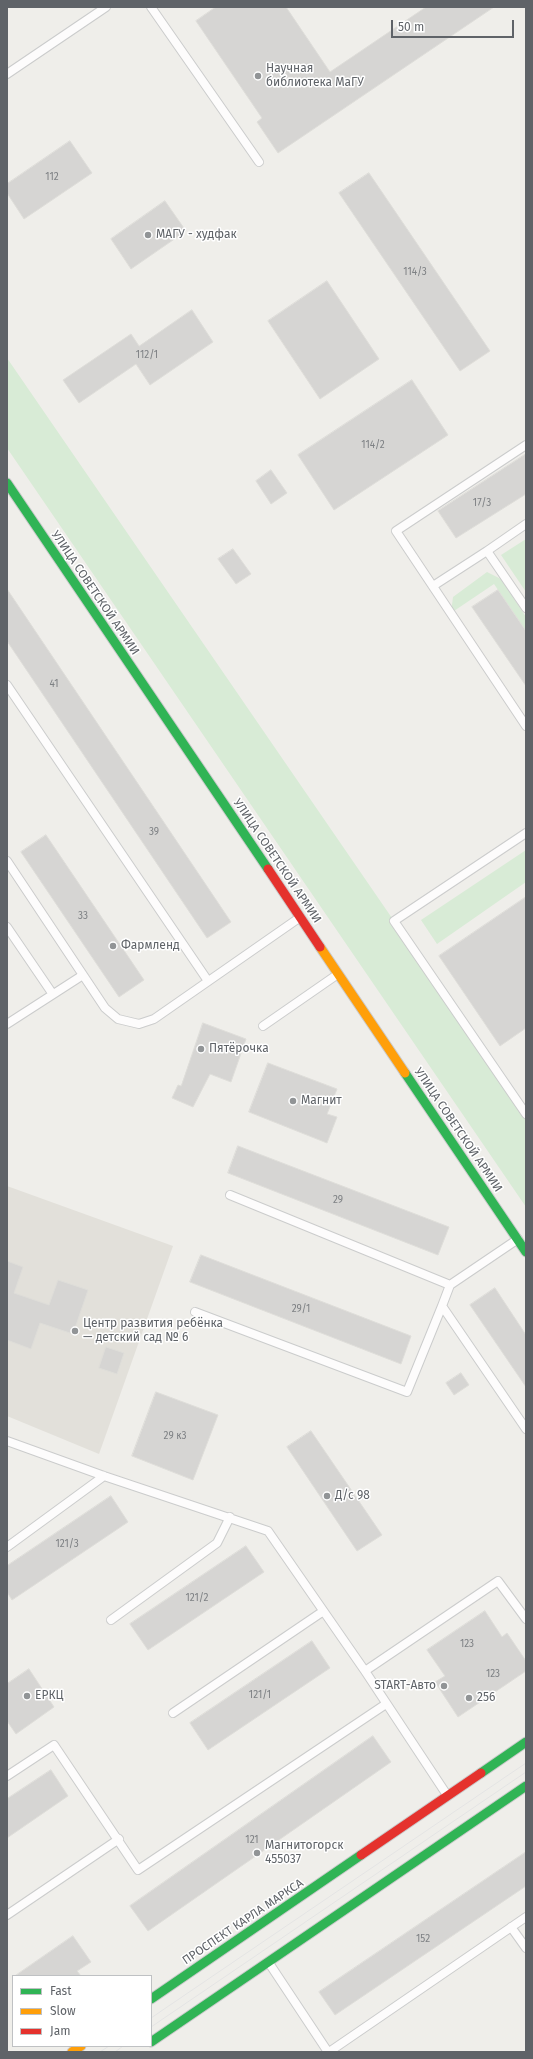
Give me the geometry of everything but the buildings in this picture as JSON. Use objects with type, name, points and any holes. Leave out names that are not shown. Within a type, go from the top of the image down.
[{"type":"main road","name":"УЛИЦА СОВЕТСКОЙ АРМИИ","points":[[7,484],[526,1252]]},
{"type":"main road","name":"ПРОСПЕКТ КАРЛА МАРКСА","points":[[152,1998],[448,1797],[526,1742]]},
{"type":"main road","points":[[152,2041],[269,1963],[526,1786]]},
{"type":"lane","points":[[7,74],[106,7]]},
{"type":"lane","points":[[151,7],[259,162]]},
{"type":"lane","points":[[526,445],[396,531],[526,726]]},
{"type":"lane","points":[[7,503],[16,497]]},
{"type":"lane","points":[[433,586],[487,552],[526,524]]},
{"type":"lane","points":[[487,552],[526,608]]},
{"type":"lane","points":[[7,685],[208,981]]},
{"type":"lane","points":[[526,834],[394,921],[526,1114]]},
{"type":"lane","points":[[7,861],[105,1008],[118,1019],[139,1024],[154,1019],[300,918]]},
{"type":"lane","points":[[7,927],[52,993]]},
{"type":"lane","points":[[263,1026],[338,974]]},
{"type":"lane","points":[[7,1024],[52,993],[83,975]]},
{"type":"lane","points":[[230,1195],[450,1285]]},
{"type":"lane","points":[[195,1312],[407,1392],[450,1285],[518,1239]]},
{"type":"lane","points":[[442,1306],[526,1429]]},
{"type":"lane","points":[[7,1441],[104,1476],[268,1531],[322,1612],[365,1671],[448,1797]]},
{"type":"lane","points":[[7,1547],[104,1476]]},
{"type":"lane","points":[[111,1620],[217,1543],[230,1517]]},
{"type":"lane","points":[[365,1671],[498,1581],[526,1619]]},
{"type":"lane","points":[[173,1713],[322,1612]]},
{"type":"lane","points":[[7,1776],[54,1745],[119,1839],[138,1870],[386,1704]]},
{"type":"lane","points":[[7,1915],[119,1839]]},
{"type":"lane","points":[[269,1963],[329,2052],[526,1917]]},
{"type":"lane","points":[[511,1927],[526,1948]]},
{"type":"shaded area","name":"Центр развития ребёнка — детский сад № 6","points":[[7,1186],[173,1246],[99,1454],[7,1416]]},
{"type":"green space","points":[[7,358],[526,1113],[526,1207],[7,448]]},
{"type":"green space","points":[[526,539],[526,592],[501,555]]},
{"type":"green space","points":[[487,572],[501,579],[526,617],[526,631],[494,584],[451,613],[453,597]]},
{"type":"green space","points":[[526,850],[526,882],[437,944],[421,920]]},
{"type":"tram line","points":[[152,2017],[526,1763]]},
{"type":"tram line","points":[[152,2026],[526,1772]]},
{"type":"tram line","points":[[100,2052],[108,2047]]},
{"type":"tram line","points":[[115,2052],[122,2047]]},
{"type":"traffic: fast","points":[[7,483],[268,869]]},
{"type":"traffic: fast","points":[[405,1073],[526,1252]]},
{"type":"traffic: fast","points":[[481,1773],[526,1742]]},
{"type":"traffic: fast","points":[[152,2041],[526,1786]]},
{"type":"traffic: fast","points":[[152,1998],[361,1855]]},
{"type":"traffic: slow","points":[[320,947],[405,1073]]},
{"type":"traffic: slow","points":[[72,2052],[80,2047]]},
{"type":"traffic: jam","points":[[268,869],[320,947]]},
{"type":"traffic: jam","points":[[361,1855],[481,1773]]},
{"type":"place","name":"Научная библиотека МаГУ","points":[[258,76]]},
{"type":"place","name":"МАГУ - худфак","points":[[148,235]]},
{"type":"place","name":"Фармленд","points":[[113,946]]},
{"type":"place","name":"Пятёрочка","points":[[201,1049]]},
{"type":"place","name":"Магнит","points":[[293,1101]]},
{"type":"place","name":"Центр развития ребёнка — детский сад № 6","points":[[75,1331]]},
{"type":"place","name":"Д/с 98","points":[[327,1496]]},
{"type":"place","name":"START-Авто","points":[[444,1686]]},
{"type":"place","name":"ЕРКЦ","points":[[27,1696]]},
{"type":"place","name":"256","points":[[469,1698]]},
{"type":"place","name":"Магнитогорск 455037","points":[[257,1853]]}]
